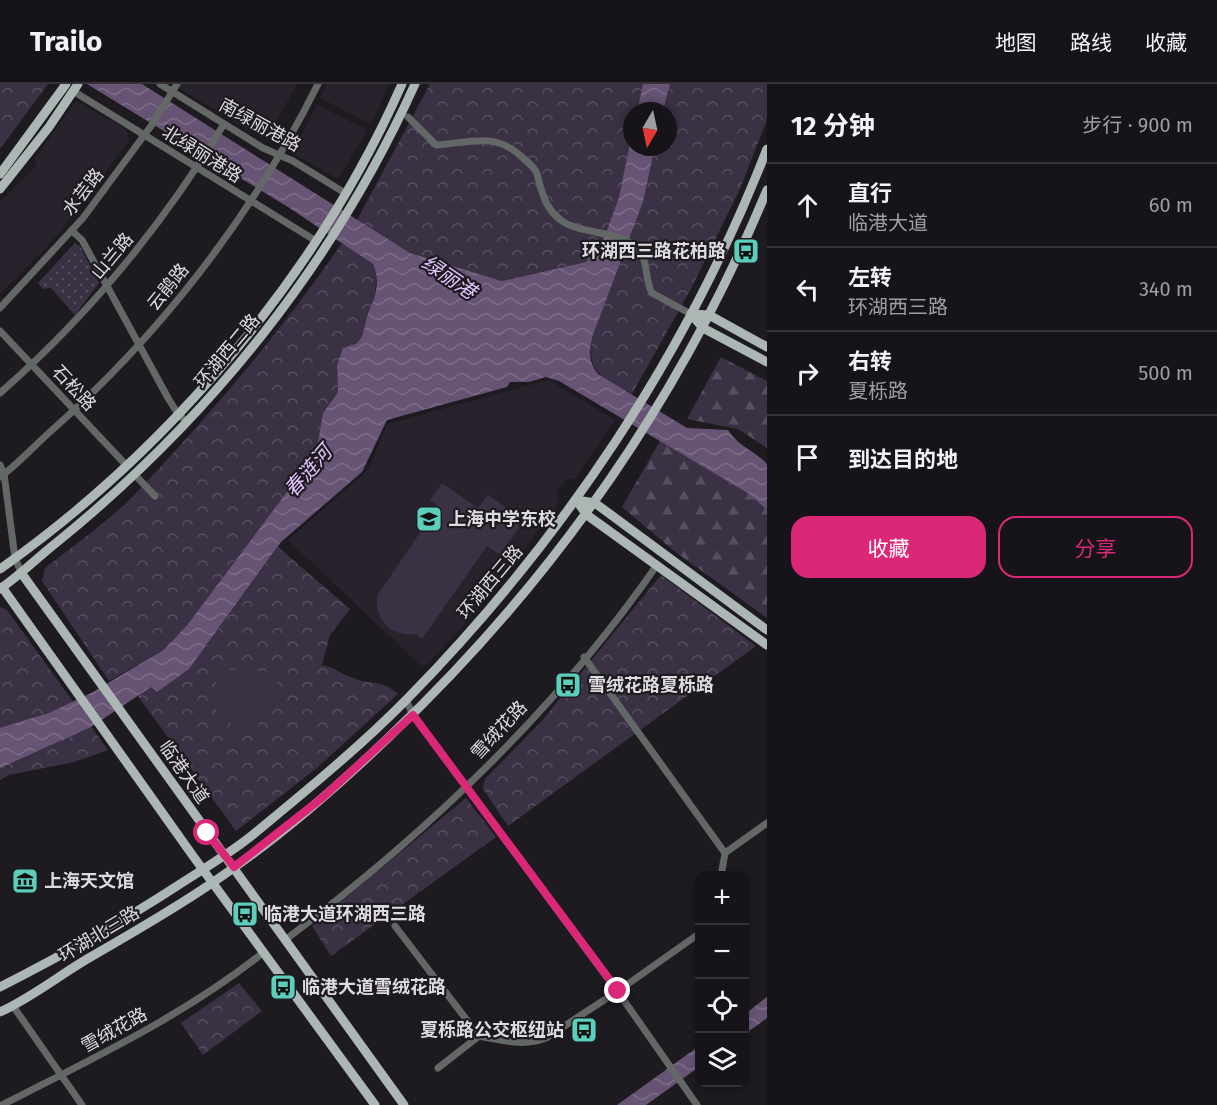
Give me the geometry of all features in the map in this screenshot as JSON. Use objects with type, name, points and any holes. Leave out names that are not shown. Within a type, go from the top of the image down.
[{"type":"main road","name":"环湖西二路","points":[[0,569],[126,465],[178,414],[263,315],[316,241],[345,193],[402,84]]},
{"type":"main road","name":"环湖西二路","points":[[1,587],[22,574],[135,475],[187,422],[273,322],[349,211],[415,84]]},
{"type":"main road","points":[[0,174],[73,86]]},
{"type":"main road","points":[[0,189],[73,86]]},
{"type":"main road","name":"环湖西三路","points":[[202,870],[308,790],[406,700],[498,600],[576,500],[628,424],[691,314],[747,199],[767,149]]},
{"type":"main road","name":"环湖西三路","points":[[213,883],[322,798],[413,715],[517,604],[587,515],[659,406],[703,328],[742,249],[767,190]]},
{"type":"main road","points":[[691,314],[709,315],[767,347]]},
{"type":"main road","points":[[691,314],[703,328],[767,362]]},
{"type":"main road","points":[[576,500],[595,503],[767,630]]},
{"type":"main road","points":[[576,500],[587,515],[767,645]]},
{"type":"main road","name":"临港大道","points":[[22,574],[404,1105]]},
{"type":"main road","points":[[1,587],[202,870],[375,1105]]},
{"type":"main road","name":"环湖北三路","points":[[0,987],[70,952],[202,870]]},
{"type":"main road","name":"环湖北三路","points":[[0,1012],[213,883]]},
{"type":"street","name":"南绿丽港路","points":[[160,84],[171,95],[345,193]]},
{"type":"street","name":"水芸路","points":[[0,309],[72,231],[151,126],[177,84]]},
{"type":"street","name":"云鹃路","points":[[2,475],[75,410],[138,345],[201,271],[275,163],[318,84]]},
{"type":"street","name":"北绿丽港路","points":[[73,86],[197,169],[316,241]]},
{"type":"street","points":[[408,117],[425,138],[436,145],[495,141],[512,148],[536,171],[540,192],[549,211],[564,223],[632,244],[643,255],[646,277],[652,293],[691,314]]},
{"type":"street","name":"山兰路","points":[[0,393],[32,364],[108,284],[153,231],[197,169],[224,123]]},
{"type":"street","points":[[72,231],[82,240],[108,284],[138,345],[178,414],[187,422]]},
{"type":"street","name":"石松路","points":[[0,331],[126,465]]},
{"type":"street","points":[[0,465],[15,558],[22,574]]},
{"type":"street","points":[[135,475],[155,496]]},
{"type":"street","name":"雪绒花路","points":[[285,940],[369,873],[467,786],[534,716],[657,565]]},
{"type":"street","points":[[584,657],[725,853]]},
{"type":"street","points":[[406,700],[413,715],[618,991],[697,1105]]},
{"type":"street","points":[[722,871],[725,853],[767,823]]},
{"type":"street","points":[[395,926],[478,1036],[518,1043],[534,1043],[546,1038],[618,991],[695,936]]},
{"type":"street","name":"雪绒花路","points":[[2,1105],[117,1046],[230,980],[264,952]]},
{"type":"street","points":[[13,1006],[82,1105]]},
{"type":"street","points":[[438,1068],[478,1036]]},
{"type":"shaded area","points":[[172,84],[297,84],[270,133],[262,138]]},
{"type":"shaded area","points":[[327,84],[389,84],[371,124],[320,98]]},
{"type":"shaded area","points":[[76,101],[124,128],[129,140],[49,245],[0,294],[0,202],[36,166],[35,158]]},
{"type":"shaded area","points":[[317,105],[368,130],[338,179],[294,154],[295,147]]},
{"type":"shaded area","name":"上海中学东校","points":[[548,380],[615,420],[575,479],[567,479],[557,490],[559,502],[494,591],[429,663],[421,666],[288,540],[364,474],[372,462],[387,424]]},
{"type":"green space","points":[[0,84],[48,84],[0,149]]},
{"type":"green space","points":[[430,84],[643,84],[639,102],[623,102],[623,156],[628,156],[621,190],[603,239],[586,262],[502,281],[410,253],[357,220]]},
{"type":"green space","points":[[670,84],[767,84],[767,120],[740,189],[692,287],[632,394],[599,373],[594,366],[591,348],[593,335],[643,202],[653,156],[677,156],[677,102],[665,102]]},
{"type":"green space","points":[[75,243],[80,246],[99,283],[75,315],[51,288],[43,289],[38,283]]},
{"type":"green space","points":[[342,243],[373,264],[376,271],[375,292],[365,329],[356,344],[343,349],[337,365],[338,392],[323,413],[316,453],[188,624],[165,649],[109,681],[42,581],[45,568],[118,510],[167,460],[271,339]]},
{"type":"green space","points":[[721,357],[767,381],[767,448],[738,429],[687,419]]},
{"type":"green space","points":[[660,441],[749,494],[767,510],[767,618],[674,551],[622,507]]},
{"type":"green space","points":[[442,483],[478,508],[488,495],[524,520],[500,555],[487,546],[422,639],[416,634],[400,633],[387,626],[379,613],[377,596],[438,506],[430,500]]},
{"type":"green space","points":[[278,547],[350,609],[330,635],[322,665],[359,680],[381,684],[398,694],[318,767],[236,831],[137,695],[206,646]]},
{"type":"green space","points":[[661,575],[756,646],[508,826],[483,789],[485,779],[540,723]]},
{"type":"green space","points":[[0,607],[7,610],[108,750],[74,762],[9,775],[0,780]]},
{"type":"green space","points":[[216,669],[270,672],[278,681],[256,731],[234,727],[216,709]]},
{"type":"green space","points":[[466,798],[496,837],[331,956],[312,926]]},
{"type":"green space","points":[[239,983],[262,1011],[203,1055],[181,1023]]},
{"type":"water","points":[[87,84],[142,84],[410,253],[502,281],[586,262],[605,236],[619,197],[627,156],[653,156],[643,202],[593,335],[591,360],[598,374],[687,428],[728,430],[767,464],[767,510],[749,494],[559,381],[546,377],[529,382],[510,382],[507,387],[387,420],[362,472],[281,542],[189,669],[157,692],[151,687],[91,727],[0,768],[0,728],[49,713],[93,692],[165,649],[188,624],[316,453],[323,413],[338,392],[337,365],[343,348],[356,344],[361,337],[375,295],[377,277],[373,264],[288,207]]},
{"type":"water","points":[[643,84],[670,84],[665,102],[639,102]]},
{"type":"water","points":[[767,997],[767,1018],[749,1031],[749,1011]]},
{"type":"water","points":[[695,1049],[695,1070],[646,1105],[617,1105]]},
{"type":"place","name":"环湖西三路花柏路","points":[[746,251]]},
{"type":"place","name":"上海中学东校","points":[[429,519]]},
{"type":"place","name":"雪绒花路夏栎路","points":[[568,685]]},
{"type":"place","name":"上海天文馆","points":[[25,881]]},
{"type":"place","name":"临港大道环湖西三路","points":[[245,914]]},
{"type":"place","name":"临港大道雪绒花路","points":[[283,987]]},
{"type":"place","name":"夏栎路公交枢纽站","points":[[584,1030]]},
{"type":"route","points":[[207,833],[234,867],[322,798],[413,715],[424,726],[618,991]]},
{"type":"water label","name":"绿丽港","points":[[449,277]]},
{"type":"water label","name":"春涟河","points":[[308,471]]}]
